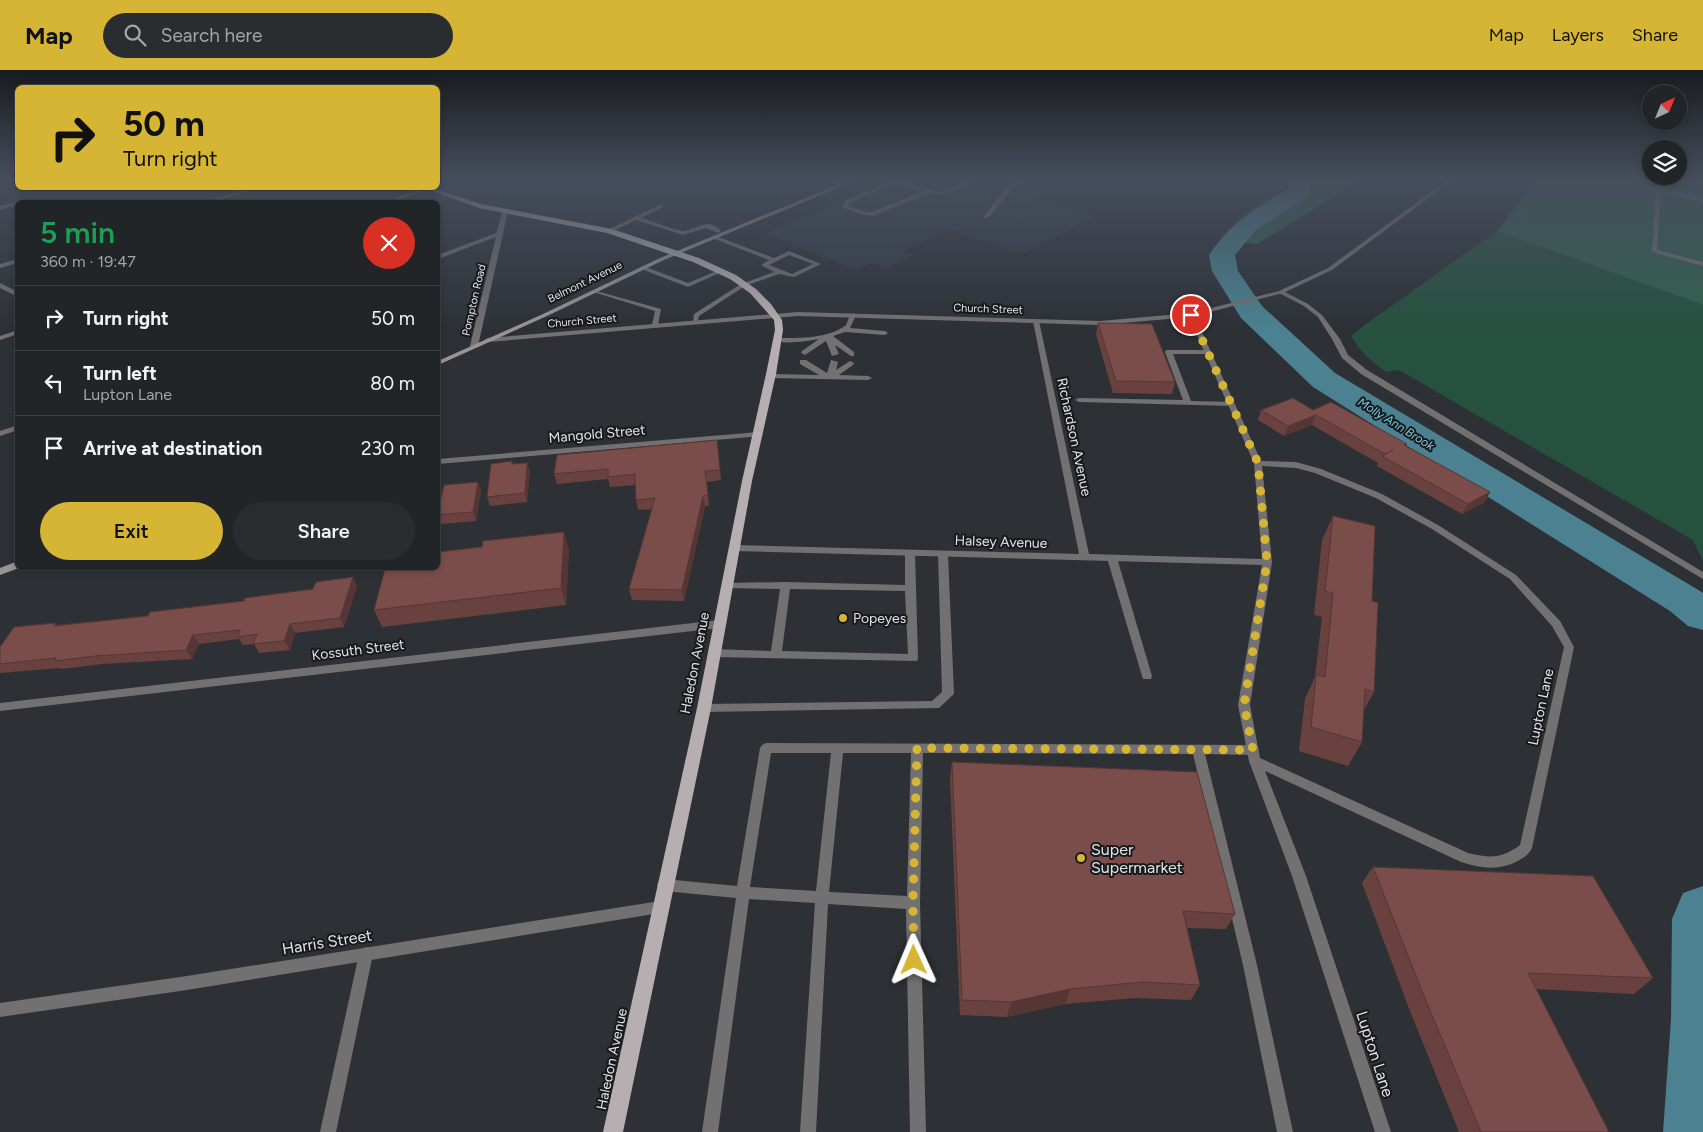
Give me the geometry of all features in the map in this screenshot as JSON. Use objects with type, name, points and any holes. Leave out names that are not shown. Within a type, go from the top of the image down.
[{"type":"main road","points":[[609,230],[677,252],[721,271],[763,301],[775,316]]},
{"type":"main road","name":"Belmont Avenue","points":[[440,360],[488,340],[727,230]]},
{"type":"main road","name":"Haledon Avenue","points":[[613,1132],[664,885],[704,708],[726,584],[771,376],[779,330],[775,316]]},
{"type":"main road","points":[[0,572],[15,565]]},
{"type":"street","points":[[672,230],[683,233],[691,230]]},
{"type":"street","points":[[711,230],[721,232]]},
{"type":"street","name":"Church Street","points":[[488,340],[775,316],[853,315],[1100,323],[1191,315],[1281,292],[1330,269],[1385,230]]},
{"type":"street","points":[[1656,230],[1654,251],[1703,264]]},
{"type":"street","points":[[440,256],[500,232]]},
{"type":"street","name":"Pompton Road","points":[[474,346],[500,232]]},
{"type":"street","points":[[714,237],[775,260]]},
{"type":"street","points":[[789,253],[818,264],[792,276],[779,272],[764,265],[789,253]]},
{"type":"street","points":[[0,266],[15,262]]},
{"type":"street","points":[[643,268],[688,285],[721,271]]},
{"type":"street","points":[[695,322],[696,315],[743,285],[779,272]]},
{"type":"street","points":[[0,285],[15,293]]},
{"type":"street","points":[[595,291],[659,310],[655,325]]},
{"type":"street","points":[[1281,292],[1306,305],[1320,316],[1345,356],[1364,372],[1703,576]]},
{"type":"street","points":[[777,340],[828,336],[849,326],[853,315]]},
{"type":"street","name":"Lupton Lane","points":[[1191,315],[1258,463],[1267,562],[1244,705],[1254,756],[1300,876],[1383,1132]]},
{"type":"street","name":"Richardson Avenue","points":[[1036,321],[1085,558]]},
{"type":"street","points":[[844,330],[885,333]]},
{"type":"street","points":[[0,338],[15,333]]},
{"type":"street","points":[[805,353],[828,336]]},
{"type":"street","points":[[818,353],[828,336]]},
{"type":"street","points":[[828,336],[835,358],[830,378]]},
{"type":"street","points":[[828,336],[851,359],[830,378]]},
{"type":"street","points":[[1188,403],[1169,352],[1207,352]]},
{"type":"street","points":[[803,362],[830,378]]},
{"type":"street","points":[[816,363],[830,378]]},
{"type":"street","points":[[771,376],[868,378]]},
{"type":"street","points":[[1079,400],[1231,404]]},
{"type":"street","points":[[0,434],[15,428]]},
{"type":"street","name":"Mangold Street","points":[[440,462],[759,434]]},
{"type":"street","name":"Lupton Lane","points":[[1254,756],[1466,858],[1493,864],[1513,859],[1526,848],[1569,647],[1556,624],[1513,577],[1435,526],[1379,496],[1318,472],[1296,465],[1258,463]]},
{"type":"street","name":"Halsey Avenue","points":[[734,548],[1267,562]]},
{"type":"street","points":[[713,653],[913,658],[910,553]]},
{"type":"street","points":[[704,708],[935,705],[948,694],[943,554]]},
{"type":"street","points":[[1112,558],[1147,676]]},
{"type":"street","points":[[726,584],[910,588]]},
{"type":"street","points":[[776,655],[786,585]]},
{"type":"street","name":"Kossuth Street","points":[[0,707],[719,624]]},
{"type":"street","points":[[710,1132],[743,893],[766,748],[837,750],[917,748],[1198,751],[1254,756]]},
{"type":"street","points":[[917,748],[913,903],[918,1132]]},
{"type":"street","points":[[808,1132],[822,898],[837,750]]},
{"type":"street","points":[[1198,751],[1250,965],[1285,1132]]},
{"type":"street","points":[[664,885],[743,893],[913,903]]},
{"type":"street","name":"Harris Street","points":[[0,1010],[660,907]]},
{"type":"street","points":[[328,1132],[366,954]]},
{"type":"shaded area","points":[[775,230],[1069,230],[1022,254],[950,230],[904,251],[914,255],[887,269],[871,263],[856,270],[765,234]]},
{"type":"green space","points":[[1237,230],[1280,230],[1257,244],[1224,240]]},
{"type":"green space","points":[[1703,230],[1703,305],[1497,231]]},
{"type":"green space","points":[[1497,231],[1703,305],[1703,561],[1693,540],[1399,370],[1386,372],[1366,356],[1354,342],[1351,336],[1366,324]]},
{"type":"building","points":[[1098,323],[1152,324],[1175,382],[1116,381]]},
{"type":"building","points":[[1293,398],[1313,410],[1331,402],[1490,492],[1468,504],[1382,456],[1393,450],[1385,454],[1316,415],[1288,426],[1261,410]]},
{"type":"building","points":[[717,440],[720,470],[705,471],[708,495],[703,496],[682,590],[629,589],[655,498],[636,500],[635,474],[608,477],[608,469],[554,474],[557,455]]},
{"type":"building","points":[[512,461],[512,464],[527,463],[525,493],[487,497],[491,464]]},
{"type":"building","points":[[478,482],[473,512],[440,515],[440,503],[444,485]]},
{"type":"building","points":[[1333,516],[1375,526],[1372,601],[1378,603],[1374,692],[1365,689],[1362,742],[1311,727],[1316,675],[1325,677],[1333,593],[1325,591]]},
{"type":"building","points":[[564,532],[561,588],[374,610],[385,570],[440,570],[440,552],[482,547],[483,541]]},
{"type":"building","points":[[353,577],[340,618],[290,624],[284,641],[253,644],[257,634],[238,637],[240,630],[193,635],[186,650],[95,656],[55,661],[56,658],[0,664],[0,647],[14,627],[55,623],[54,626],[148,616],[150,612],[244,601],[245,598],[313,589],[316,582]]},
{"type":"building","name":"Super Supermarket","points":[[952,762],[1197,772],[1235,914],[1183,911],[1200,985],[1142,982],[1070,989],[1011,1002],[962,1000]]},
{"type":"building","points":[[1373,867],[1593,876],[1653,978],[1528,973],[1609,1132],[1481,1132]]},
{"type":"waterway","name":"Molly Ann Brook","points":[[1242,230],[1222,255],[1225,271],[1251,312],[1324,380],[1685,601],[1703,615]]},
{"type":"waterway","name":"Molly Ann Brook","points":[[1697,1132],[1702,1019],[1701,919],[1703,912]]},
{"type":"place","name":"Popeyes","points":[[843,618]]},
{"type":"place","name":"Super Supermarket","points":[[1081,858]]},
{"type":"route","points":[[914,960],[913,903],[917,748],[1253,750],[1244,705],[1267,562],[1258,463],[1191,315]]}]
